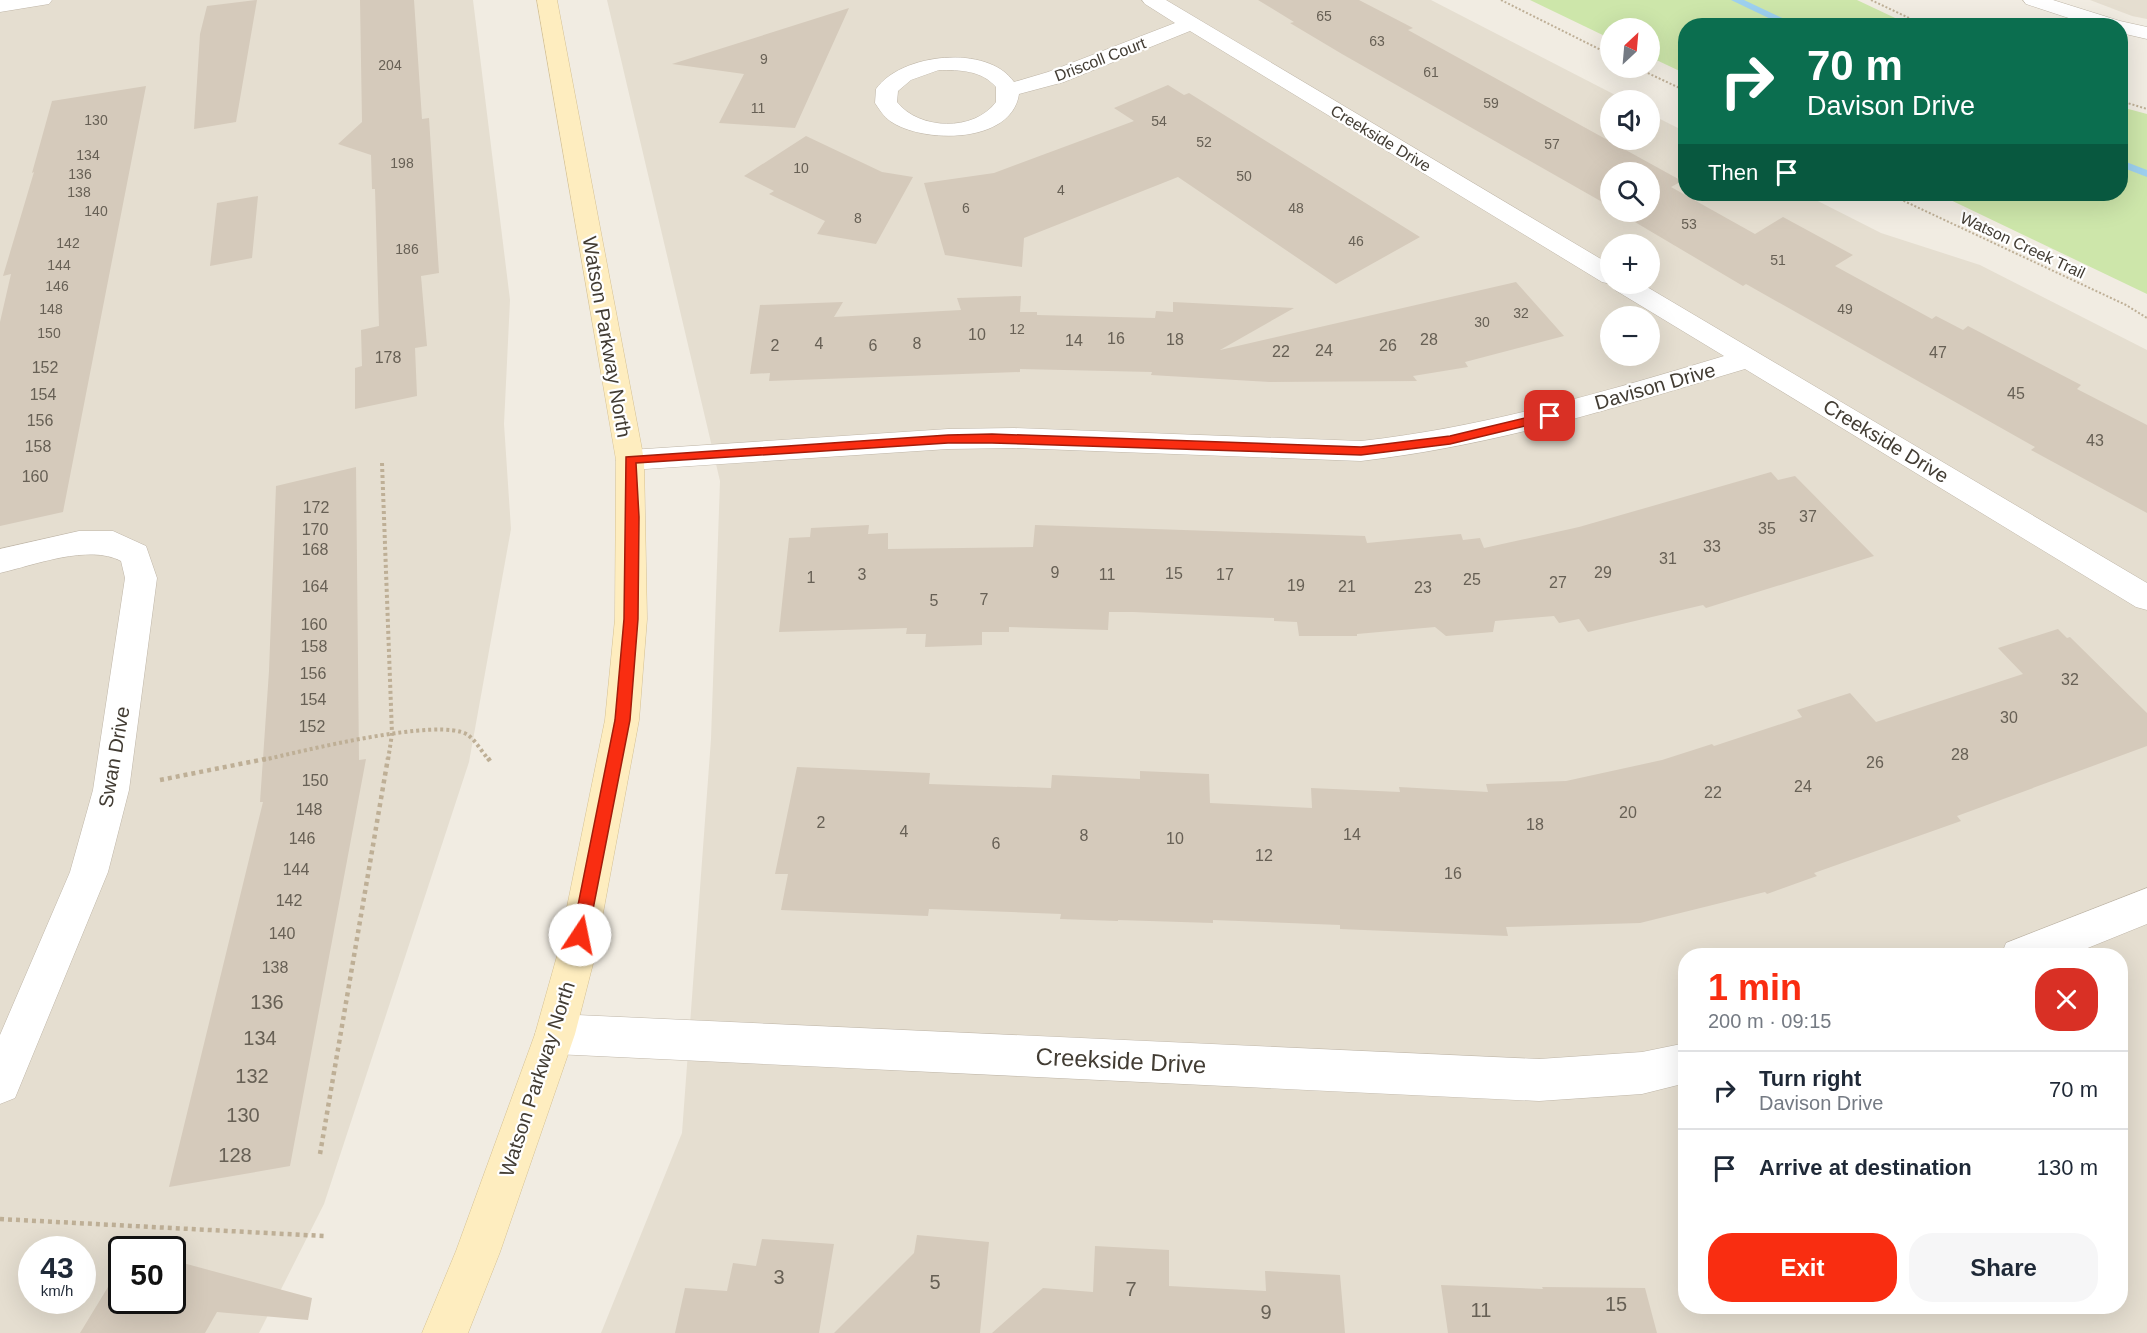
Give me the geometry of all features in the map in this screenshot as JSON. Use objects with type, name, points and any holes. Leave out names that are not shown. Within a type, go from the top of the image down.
[{"type":"main road","name":"Watson Parkway North","points":[[445,1333],[478,1252],[555,1034],[576,956],[622,720],[631,619],[630,460],[547,0]]},
{"type":"street","points":[[0,25],[5,4],[42,0]]},
{"type":"street","name":"Creekside Drive","points":[[1152,0],[1600,269]]},
{"type":"street","points":[[2033,0],[2090,18]]},
{"type":"street","name":"Driscoll Court","points":[[1009,90],[1056,77],[1190,24]]},
{"type":"street","points":[[2128,29],[2147,33]]},
{"type":"street","points":[[937,64],[975,66],[1003,80],[1009,90],[1009,101],[1001,112],[988,121],[969,128],[948,130],[927,129],[908,124],[894,116],[886,106],[885,95],[891,84],[902,75],[937,64]]},
{"type":"street","name":"Creekside Drive","points":[[1641,294],[2147,598]]},
{"type":"street","name":"Davison Drive","points":[[630,460],[948,439],[1026,439],[1361,451],[1409,447],[1508,428],[1749,358]]},
{"type":"street","name":"Swan Drive","points":[[0,561],[79,543],[113,543],[135,554],[141,578],[111,790],[89,872],[0,1083]]},
{"type":"street","points":[[2040,948],[2147,906]]},
{"type":"street","name":"Creekside Drive","points":[[555,1034],[1539,1080],[1642,1073],[1678,1066]]},
{"type":"path","points":[[1501,0],[1600,50]]},
{"type":"path","points":[[1871,0],[1909,18]]},
{"type":"path","points":[[1658,78],[1678,87]]},
{"type":"path","points":[[2128,103],[2147,109]]},
{"type":"path","name":"Watson Creek Trail","points":[[1904,201],[2147,318]]},
{"type":"path","points":[[320,1154],[392,734],[382,463]]},
{"type":"path","points":[[150,782],[392,734],[440,728],[467,734],[490,762]]},
{"type":"path","points":[[0,1219],[324,1236]]},
{"type":"shaded area","points":[[0,0],[473,0],[510,300],[504,424],[511,529],[469,762],[324,1204],[259,1333],[0,1333]]},
{"type":"shaded area","points":[[607,0],[1431,0],[1606,90],[1600,90],[1600,150],[1660,150],[1660,119],[1678,128],[1678,201],[1818,201],[1881,233],[1980,265],[2147,350],[2147,1333],[601,1333],[682,1133],[711,739],[720,481]]},
{"type":"shaded area","points":[[2090,0],[2147,0],[2147,19],[2132,16]]},
{"type":"green space","points":[[1530,0],[1857,0],[1895,18],[1678,18],[1678,70],[1660,62],[1660,18],[1600,18],[1600,34]]},
{"type":"green space","points":[[2128,109],[2147,114],[2147,294],[1953,201],[2128,201]]},
{"type":"building","points":[[257,0],[236,122],[194,129],[200,34],[207,6]]},
{"type":"building","points":[[360,0],[414,0],[422,119],[429,118],[439,273],[421,276],[427,346],[415,348],[417,396],[355,409],[355,368],[362,366],[361,330],[379,326],[375,189],[372,189],[371,155],[338,144],[362,122]]},
{"type":"building","points":[[1258,0],[1359,0],[1413,28],[1408,30],[1600,136],[1600,150],[1626,150],[1648,162],[1600,162],[1600,201],[1290,23],[1294,22]]},
{"type":"building","points":[[849,8],[795,128],[719,123],[744,74],[672,64]]},
{"type":"building","points":[[1168,85],[1184,95],[1189,93],[1420,237],[1336,284],[1178,177],[1024,238],[1022,267],[945,255],[924,183],[994,173],[1134,121],[1114,108]]},
{"type":"building","points":[[146,86],[63,512],[0,526],[0,322],[11,274],[3,276],[34,172],[32,173],[52,101]]},
{"type":"building","points":[[806,136],[882,172],[913,177],[876,244],[817,234],[825,221],[769,194],[774,191],[744,176]]},
{"type":"building","points":[[1660,169],[1678,179],[1678,183],[1671,187],[1678,191],[1678,201],[1696,201],[1755,234],[1783,217],[1853,255],[1835,266],[1932,319],[1936,316],[1963,330],[1968,326],[2081,385],[2077,389],[2147,425],[2147,513],[2031,450],[2035,447],[1746,284],[1743,286],[1660,237],[1660,234],[1655,234],[1635,222],[1660,222]]},
{"type":"building","points":[[258,196],[252,258],[210,266],[217,203]]},
{"type":"building","points":[[1516,282],[1564,336],[1465,362],[1468,367],[1413,376],[1417,381],[1270,382],[1151,375],[1152,372],[1020,369],[1020,372],[769,381],[770,373],[750,374],[760,305],[843,302],[834,317],[961,310],[957,298],[1021,296],[1020,312],[1037,312],[1037,315],[1155,318],[1156,311],[1173,312],[1173,302],[1294,308],[1220,350]]},
{"type":"building","points":[[356,467],[359,760],[366,759],[290,1166],[169,1187],[263,802],[260,802],[269,671],[276,486]]},
{"type":"building","points":[[1771,472],[1778,480],[1795,476],[1874,556],[1706,608],[1703,605],[1588,632],[1579,619],[1559,623],[1554,616],[1495,621],[1493,632],[1446,636],[1435,627],[1357,634],[1357,636],[1299,636],[1297,622],[1274,621],[1274,618],[1109,612],[1108,630],[1009,627],[1009,632],[982,632],[982,645],[925,647],[926,634],[906,634],[907,628],[779,632],[789,538],[810,537],[811,528],[869,525],[868,534],[888,533],[888,549],[1033,547],[1035,525],[1365,536],[1367,543],[1461,534],[1463,540],[1480,538],[1484,548],[1579,527]]},
{"type":"building","points":[[2058,629],[2067,638],[2070,637],[2147,713],[2147,746],[1957,816],[1961,821],[1814,873],[1817,876],[1767,894],[1765,892],[1640,923],[1506,927],[1508,936],[1340,929],[1340,925],[1213,920],[1213,923],[1060,919],[1061,914],[929,909],[928,916],[781,910],[788,874],[775,874],[797,767],[930,773],[929,784],[1051,788],[1052,775],[1140,779],[1140,771],[1209,774],[1210,803],[1312,808],[1311,788],[1400,792],[1399,787],[1488,792],[1486,784],[1566,781],[1662,760],[1712,744],[1714,746],[1802,717],[1797,710],[1850,693],[1876,722],[2023,674],[1998,648]]},
{"type":"building","points":[[917,1235],[989,1242],[980,1333],[834,1333],[914,1253]]},
{"type":"building","points":[[762,1239],[834,1244],[819,1333],[675,1333],[685,1288],[727,1291],[733,1263],[756,1266]]},
{"type":"building","points":[[1095,1246],[1169,1250],[1169,1286],[1266,1291],[1265,1271],[1340,1275],[1345,1333],[992,1333],[1043,1288],[1093,1292]]},
{"type":"building","points":[[186,1264],[312,1298],[308,1320],[217,1312],[205,1333],[80,1333],[92,1314],[96,1314],[96,1307],[108,1287],[108,1314],[186,1314]]},
{"type":"building","points":[[1441,1285],[1543,1289],[1542,1287],[1645,1288],[1657,1333],[1448,1333]]},
{"type":"waterway","points":[[1736,0],[1776,18]]},
{"type":"waterway","points":[[2128,166],[2147,174]]},
{"type":"route","points":[[580,935],[622,720],[631,619],[630,460],[948,439],[1037,439],[1361,451],[1409,447],[1450,440],[1508,428],[1550,416]]}]
